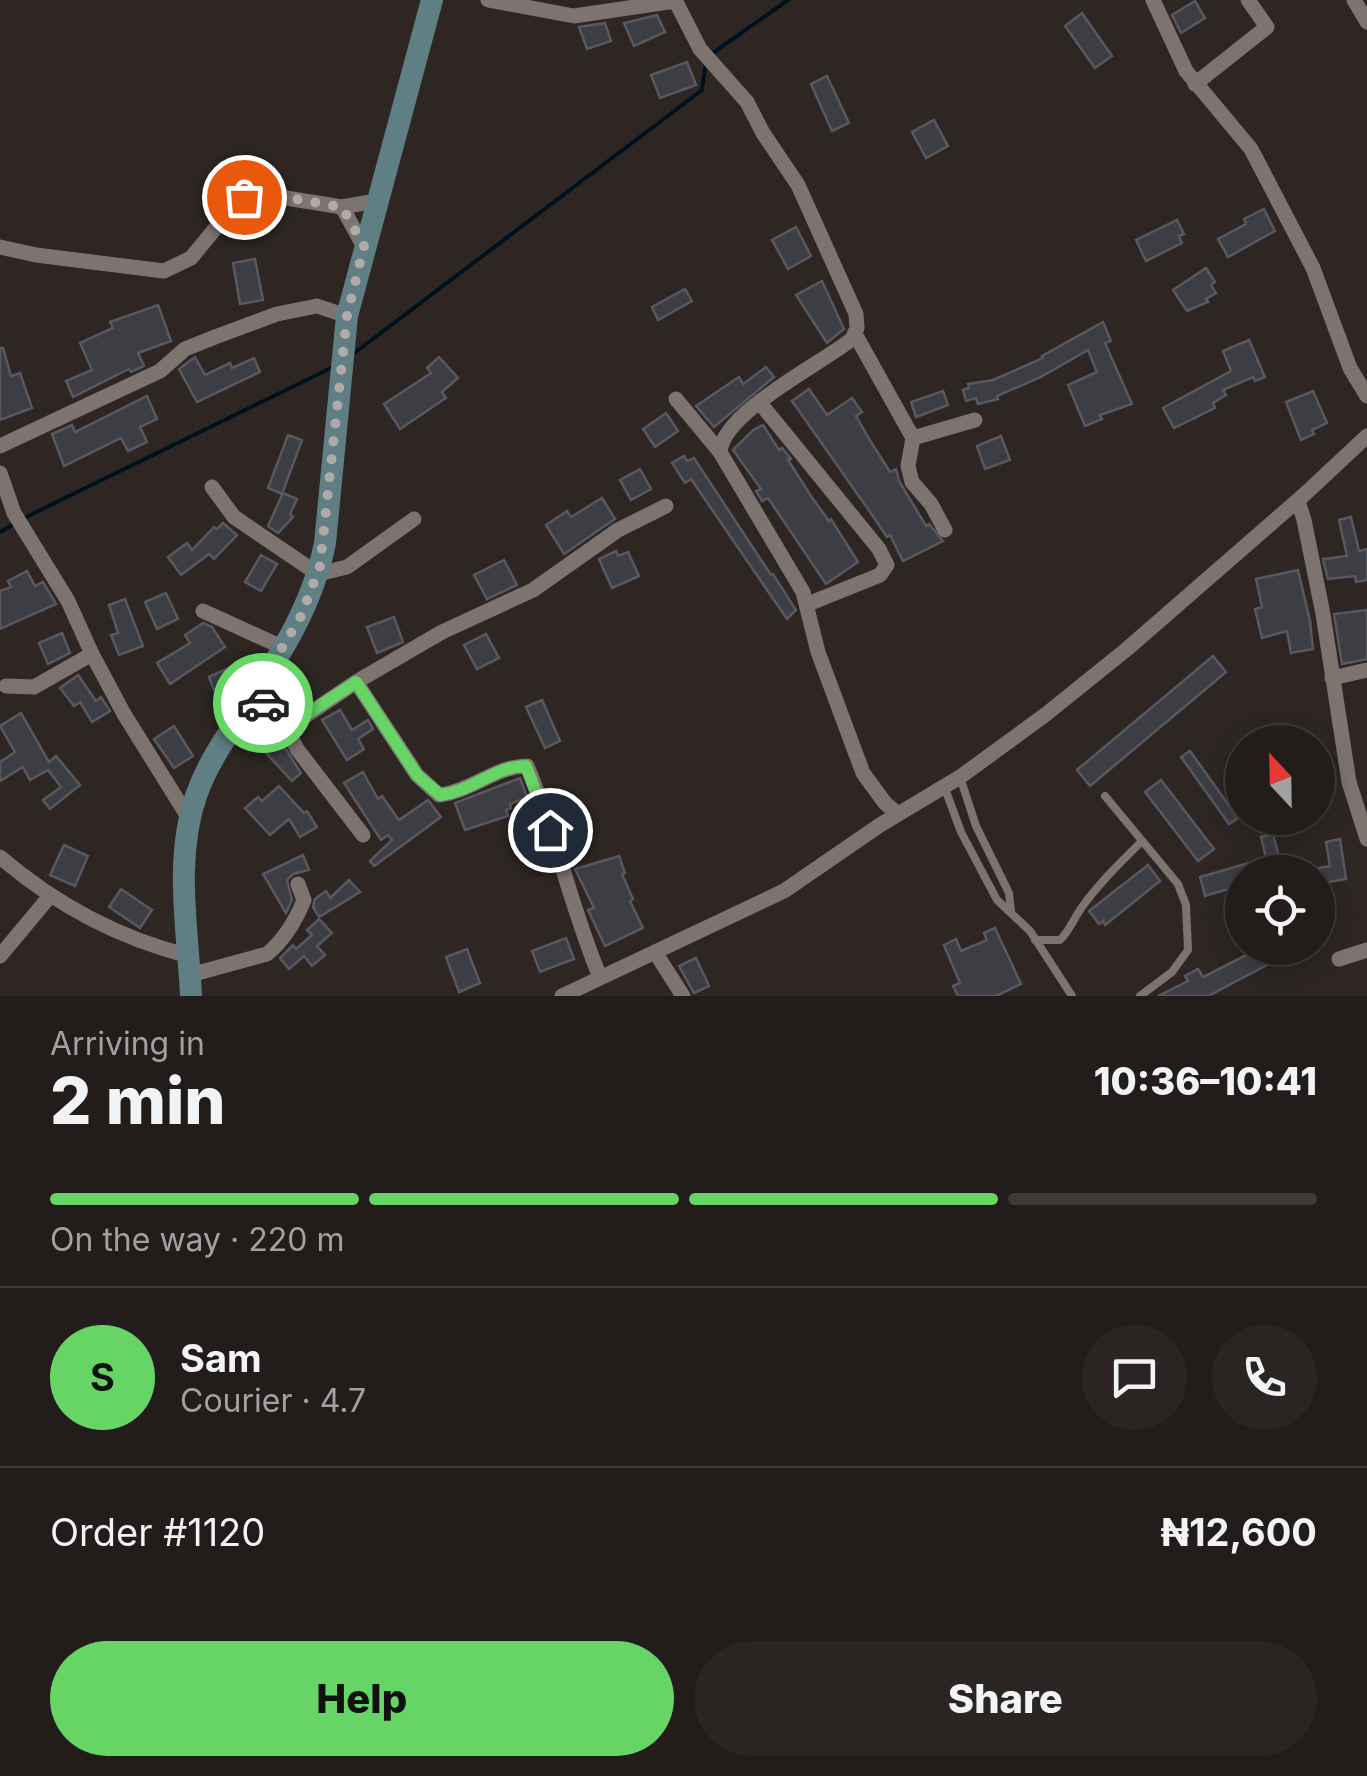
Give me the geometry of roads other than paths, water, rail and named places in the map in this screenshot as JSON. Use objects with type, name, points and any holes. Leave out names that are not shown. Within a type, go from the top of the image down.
[{"type":"main road","points":[[190,976],[184,880],[195,798],[212,759],[312,594],[318,574],[325,543],[347,316],[432,0]]},
{"type":"street","points":[[488,0],[574,16],[675,0],[700,48],[747,102],[798,185],[856,314],[855,334],[913,438],[908,466],[912,482],[931,504],[945,530]]},
{"type":"street","points":[[1153,0],[1195,84],[1251,149],[1313,268],[1350,368],[1367,396]]},
{"type":"street","points":[[1195,84],[1266,27],[1248,0]]},
{"type":"street","points":[[1354,0],[1367,22]]},
{"type":"street","points":[[0,248],[164,271],[191,258],[237,202],[255,193],[342,207],[376,200]]},
{"type":"street","points":[[342,207],[364,246]]},
{"type":"street","points":[[0,446],[160,372],[185,350],[215,337],[277,314],[317,306],[347,316]]},
{"type":"street","points":[[720,452],[726,431],[855,334]]},
{"type":"street","points":[[676,399],[720,452],[808,604],[818,652],[863,773],[898,814]]},
{"type":"street","points":[[760,403],[879,549],[887,566],[880,575],[808,604]]},
{"type":"street","points":[[913,438],[975,420]]},
{"type":"street","points":[[562,996],[784,891],[952,782],[1045,715],[1126,649],[1298,501],[1367,436]]},
{"type":"street","points":[[0,473],[14,513],[68,601],[92,654],[152,763],[190,820]]},
{"type":"street","points":[[212,487],[234,517],[318,574],[347,568],[414,519]]},
{"type":"street","points":[[1298,501],[1348,782],[1367,839]]},
{"type":"street","points":[[283,721],[295,722],[442,632],[533,590],[618,530],[666,506]]},
{"type":"street","points":[[203,612],[282,647]]},
{"type":"street","points":[[6,686],[34,687],[92,654]]},
{"type":"street","points":[[1332,678],[1367,670]]},
{"type":"street","points":[[356,682],[417,775],[440,795],[462,792],[507,768],[526,766],[541,799],[564,879],[600,977]]},
{"type":"street","points":[[254,695],[283,721],[297,749],[363,835]]},
{"type":"street","points":[[0,857],[50,896],[190,976],[266,954],[279,943],[304,900],[298,884]]},
{"type":"street","points":[[0,956],[50,896]]},
{"type":"street","points":[[1340,959],[1367,950]]},
{"type":"street","points":[[655,952],[683,996]]},
{"type":"lane","points":[[952,782],[961,832],[997,900],[1035,940],[1072,996]]},
{"type":"lane","points":[[952,782],[1009,893],[1011,911]]},
{"type":"lane","points":[[1105,796],[1184,894],[1188,950],[1172,972],[1140,996]]},
{"type":"lane","points":[[1035,940],[1060,940],[1104,880],[1141,842]]},
{"type":"waterway","points":[[710,55],[788,0]]},
{"type":"waterway","points":[[353,354],[702,90],[706,62]]},
{"type":"waterway","points":[[22,519],[333,367]]},
{"type":"waterway","points":[[0,532],[14,524]]}]
